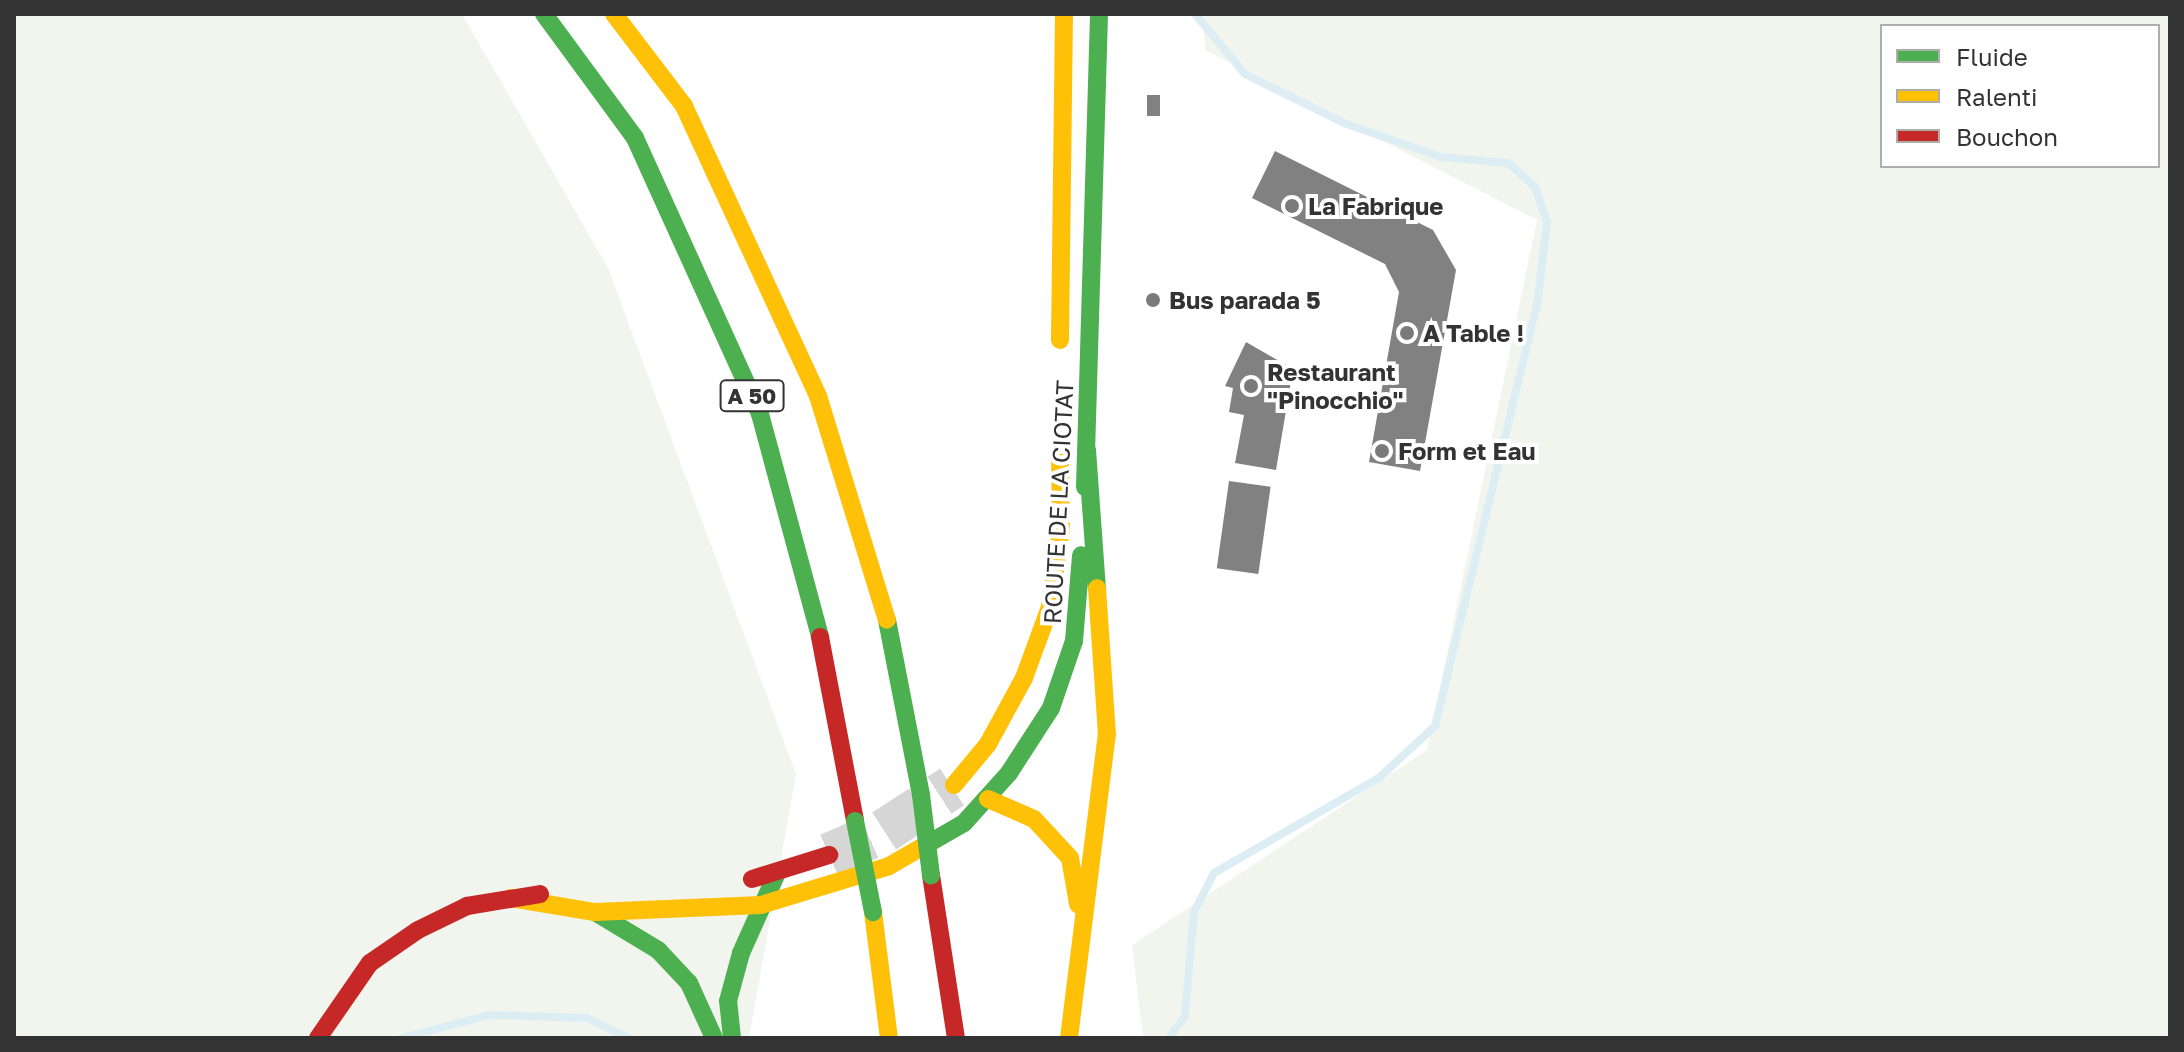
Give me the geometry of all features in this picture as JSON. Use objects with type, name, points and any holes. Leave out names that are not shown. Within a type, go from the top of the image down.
[{"type":"main road","name":"A 50","points":[[544,14],[635,138],[760,414],[824,651],[873,912],[889,1038]]},
{"type":"main road","name":"A 50","points":[[614,14],[684,106],[818,396],[895,647],[921,795],[956,1038]]},
{"type":"main road","name":"ROUTE DE LA CIOTAT","points":[[1060,355],[1064,14]]},
{"type":"main road","name":"ROUTE DE LA CIOTAT","points":[[511,898],[595,912],[761,905],[831,888],[889,866],[964,823],[988,799],[1051,708],[1074,641],[1087,450],[1099,14]]},
{"type":"main road","name":"ROUTE DE LA CIOTAT","points":[[954,785],[988,744],[1024,678],[1050,607],[1061,530],[1060,419]]},
{"type":"main road","points":[[1069,1038],[1081,918],[1107,735],[1087,450]]},
{"type":"main road","points":[[988,799],[1034,819],[1070,858],[1081,918]]},
{"type":"main road","points":[[727,884],[777,873],[829,855]]},
{"type":"main road","points":[[732,1038],[728,1001],[761,905],[777,873]]},
{"type":"main road","name":"ROUTE DE LA CIOTAT","points":[[318,1038],[370,963],[467,906],[579,888]]},
{"type":"main road","points":[[595,912],[658,950],[689,983],[714,1038]]},
{"type":"shaded area","points":[[14,14],[462,14],[608,268],[796,774],[749,1038],[14,1038]]},
{"type":"shaded area","points":[[1203,14],[2170,14],[2170,1038],[1143,1038],[1132,945],[1427,750],[1537,220],[1205,50]]},
{"type":"building","points":[[1147,95],[1160,95],[1160,116],[1147,116]]},
{"type":"building","points":[[1275,151],[1433,230],[1456,270],[1420,471],[1369,462],[1399,292],[1385,264],[1252,198]]},
{"type":"building","points":[[1246,342],[1293,369],[1276,470],[1235,463],[1244,415],[1229,412],[1233,388],[1225,386]]},
{"type":"building","points":[[1229,481],[1271,487],[1258,574],[1217,568]]},
{"type":"waterway","points":[[1169,1038],[1185,1016],[1194,912],[1214,873],[1380,777],[1435,726],[1538,299],[1547,222],[1535,187],[1508,163],[1441,157],[1344,123],[1245,74],[1195,14]]},
{"type":"waterway","points":[[402,1038],[489,1015],[587,1018],[628,1038]]},
{"type":"tunnel","points":[[829,855],[884,831],[952,787]]},
{"type":"traffic: fast","points":[[544,14],[635,138],[760,414],[820,637]]},
{"type":"traffic: fast","points":[[1085,487],[1099,14]]},
{"type":"traffic: fast","points":[[1087,450],[1097,588]]},
{"type":"traffic: fast","points":[[919,849],[964,823],[1009,773],[1051,708],[1074,641],[1081,555]]},
{"type":"traffic: fast","points":[[887,620],[921,795]]},
{"type":"traffic: fast","points":[[921,795],[931,875]]},
{"type":"traffic: fast","points":[[855,821],[873,912]]},
{"type":"traffic: fast","points":[[732,1038],[728,1001],[741,953],[777,873]]},
{"type":"traffic: fast","points":[[595,912],[658,950],[689,983],[714,1038]]},
{"type":"traffic: slow","points":[[614,14],[684,106],[818,396],[887,620]]},
{"type":"traffic: slow","points":[[1060,340],[1064,14]]},
{"type":"traffic: slow","points":[[954,785],[988,744],[1024,678],[1050,607],[1061,530],[1060,444]]},
{"type":"traffic: slow","points":[[1069,1038],[1107,735],[1097,588]]},
{"type":"traffic: slow","points":[[988,799],[1034,819],[1070,858],[1078,904]]},
{"type":"traffic: slow","points":[[511,898],[595,912],[761,905],[889,866],[919,849]]},
{"type":"traffic: slow","points":[[873,912],[889,1038]]},
{"type":"traffic: jam","points":[[820,637],[855,821]]},
{"type":"traffic: jam","points":[[752,879],[829,855]]},
{"type":"traffic: jam","points":[[931,875],[956,1038]]},
{"type":"traffic: jam","points":[[318,1038],[370,963],[418,930],[467,906],[540,894]]},
{"type":"place","name":"La Fabrique","points":[[1292,206]]},
{"type":"place","name":"Bus parada 5","points":[[1153,300]]},
{"type":"place","name":"A Table !","points":[[1407,333]]},
{"type":"place","name":"Restaurant \"Pinocchio\"","points":[[1251,386]]},
{"type":"place","name":"Form et Eau","points":[[1382,451]]}]
